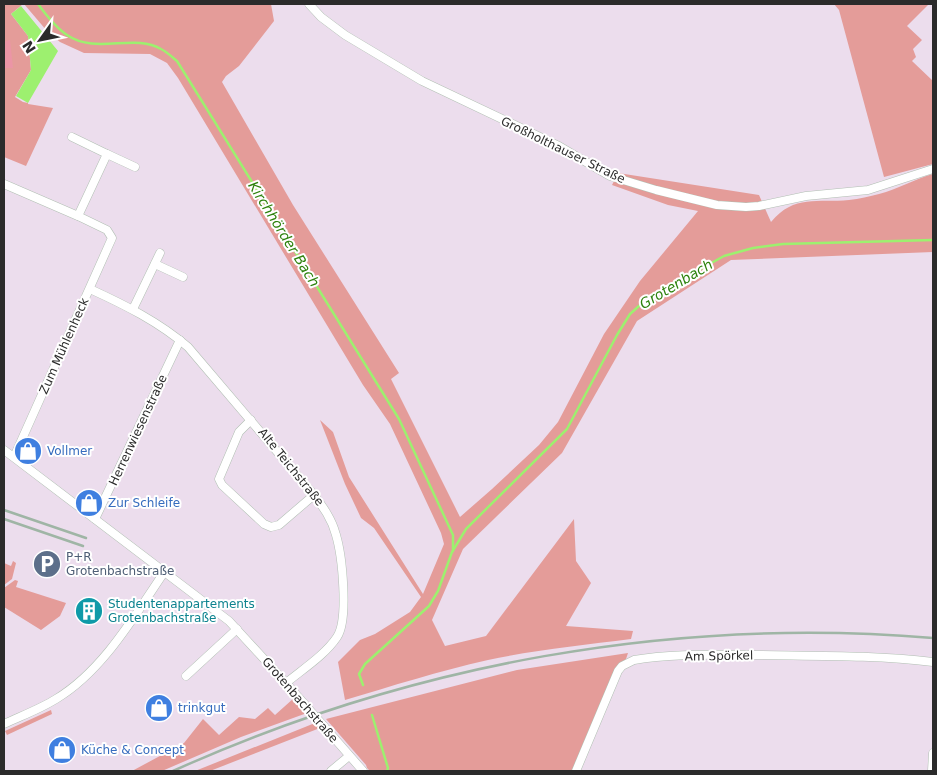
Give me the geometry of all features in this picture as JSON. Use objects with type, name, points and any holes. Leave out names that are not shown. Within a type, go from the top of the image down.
[{"type":"street","name":"Großholthauser Straße","points":[[309,4],[321,17],[345,35],[422,81],[557,145],[610,176],[656,190],[717,205],[731,207],[760,206],[806,196],[868,190],[933,169]]},
{"type":"street","points":[[72,137],[135,167]]},
{"type":"street","points":[[4,184],[78,216],[107,154]]},
{"type":"street","name":"Zum Mühlenheck","points":[[14,457],[111,241],[111,235],[107,230],[78,216]]},
{"type":"street","points":[[133,309],[160,254]]},
{"type":"street","points":[[155,264],[183,277]]},
{"type":"street","name":"Alte Teichstraße","points":[[90,289],[133,309],[180,340],[251,420],[328,513],[337,536],[342,578],[344,619],[342,628],[334,642],[286,683]]},
{"type":"street","name":"Herrenwiesenstraße","points":[[96,520],[180,340]]},
{"type":"street","points":[[251,420],[239,432],[219,479],[222,485],[264,524],[271,527],[279,525],[314,494]]},
{"type":"street","name":"Grotenbachstraße","points":[[4,450],[165,571],[237,629],[363,771]]},
{"type":"street","points":[[4,724],[55,700],[84,678],[132,619],[165,571]]},
{"type":"street","points":[[186,676],[237,629]]},
{"type":"street","name":"Am Spörkel","points":[[576,771],[618,671],[622,666],[634,660],[718,655],[788,655],[896,657],[933,662]]},
{"type":"street","points":[[932,771],[933,753]]},
{"type":"street","points":[[331,771],[349,756]]},
{"type":"shaded area","points":[[4,4],[23,4],[11,14],[28,36],[31,70],[15,97],[28,104],[53,108],[26,166],[4,157]]},
{"type":"shaded area","points":[[24,4],[271,4],[274,21],[239,66],[226,76],[222,82],[293,205],[399,373],[391,379],[460,517],[539,445],[558,422],[604,334],[640,281],[698,211],[668,205],[612,185],[618,173],[759,195],[771,222],[789,207],[798,204],[864,197],[886,192],[933,174],[933,252],[731,260],[637,321],[562,453],[463,549],[432,620],[445,646],[486,636],[574,519],[576,561],[591,583],[566,626],[633,631],[631,639],[506,656],[434,674],[345,700],[338,662],[360,640],[375,634],[410,612],[421,597],[374,528],[361,518],[345,484],[320,420],[333,432],[349,477],[423,594],[444,544],[441,533],[390,424],[363,385],[178,78],[167,63],[150,54],[84,53],[60,42],[47,31]]},
{"type":"shaded area","points":[[834,4],[929,4],[907,26],[922,40],[913,49],[916,57],[912,61],[933,81],[933,164],[884,177],[839,10]]},
{"type":"shaded area","points":[[21,6],[58,51],[28,103],[16,96],[31,70],[28,36],[11,14]]},
{"type":"shaded area","points":[[10,40],[13,68],[4,68],[4,41]]},
{"type":"shaded area","points":[[13,561],[16,563],[12,579],[4,585],[4,563],[11,566]]},
{"type":"shaded area","points":[[15,580],[18,581],[16,587],[66,603],[60,616],[41,630],[4,607],[4,588]]},
{"type":"shaded area","points":[[628,653],[626,659],[619,665],[573,771],[370,771],[326,719],[517,670]]},
{"type":"shaded area","points":[[294,698],[307,713],[241,737],[162,771],[132,771],[184,743],[203,719],[219,735],[239,717],[255,719],[268,708],[275,715]]},
{"type":"shaded area","points":[[51,710],[52,714],[7,735],[5,731]]},
{"type":"shaded area","points":[[315,723],[320,728],[210,771],[195,771]]},
{"type":"waterway","name":"Kirchhörder Bach","points":[[38,4],[59,28],[78,41],[102,44],[139,43],[150,45],[163,50],[177,61],[399,419],[453,535],[453,551]]},
{"type":"waterway","name":"Grotenbach","points":[[363,685],[359,674],[365,664],[429,606],[438,591],[452,552],[466,529],[567,429],[617,335],[630,314],[648,298],[724,256],[753,248],[783,244],[933,240]]},
{"type":"waterway","points":[[372,715],[388,768],[387,771]]},
{"type":"railway","points":[[4,510],[86,538]]},
{"type":"railway","points":[[4,519],[83,546]]},
{"type":"railway","points":[[173,771],[263,734],[355,702],[449,676],[544,656],[641,642],[738,634],[835,633],[933,638]]},
{"type":"place","name":"Vollmer","points":[[28,451]]},
{"type":"place","name":"Zur Schleife","points":[[89,503]]},
{"type":"place","name":"P+R Grotenbachstraße","points":[[47,564]]},
{"type":"place","name":"Studentenappartements Grotenbachstraße","points":[[89,611]]},
{"type":"place","name":"trinkgut","points":[[159,708]]},
{"type":"place","name":"Küche & Concept","points":[[62,750]]}]
